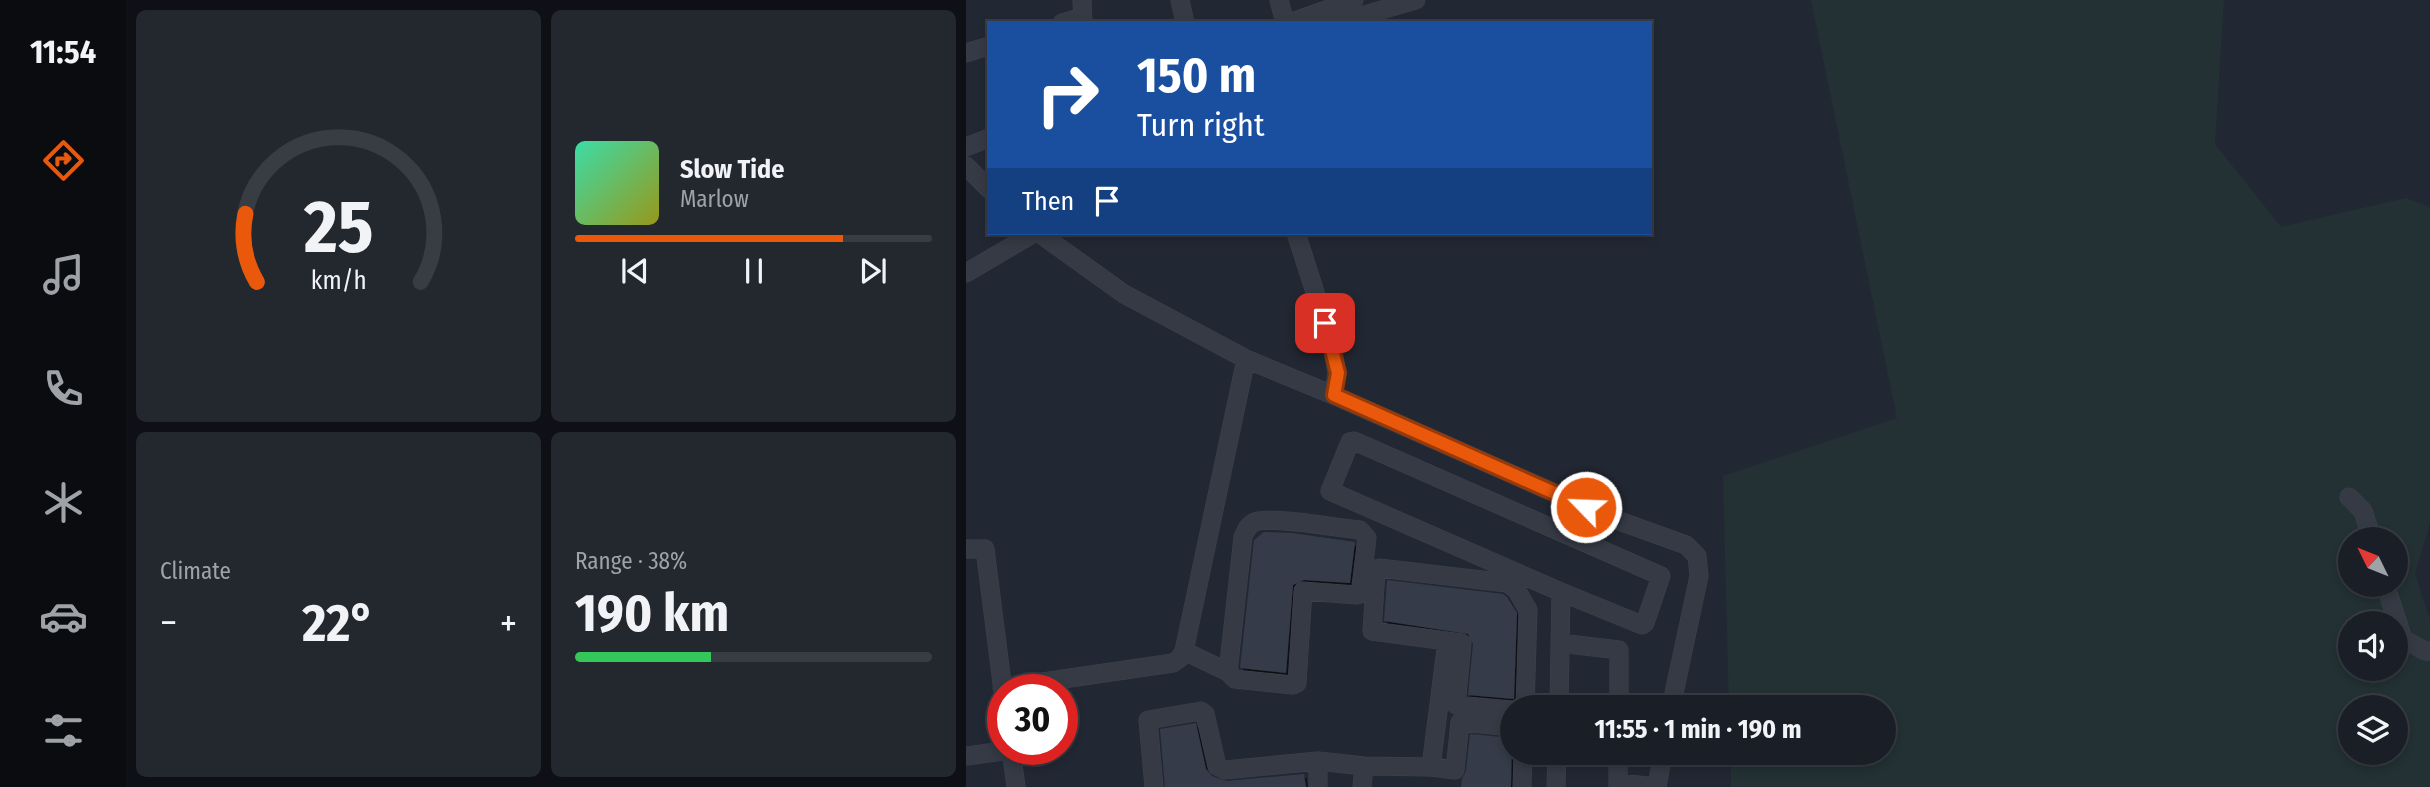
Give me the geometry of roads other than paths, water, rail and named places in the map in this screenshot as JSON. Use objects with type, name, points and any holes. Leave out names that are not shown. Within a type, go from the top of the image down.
[{"type":"street","points":[[1180,0],[1185,21]]},
{"type":"street","points":[[1279,0],[1286,21]]},
{"type":"street","points":[[1293,21],[1354,0]]},
{"type":"street","points":[[1344,21],[1416,0]]},
{"type":"street","points":[[1066,21],[1082,13]]},
{"type":"street","points":[[966,53],[987,47]]},
{"type":"street","points":[[966,147],[987,139]]},
{"type":"street","points":[[966,166],[987,187]]},
{"type":"street","points":[[966,273],[1032,235]]},
{"type":"street","points":[[1039,235],[1125,294],[1246,359],[1334,395],[1611,518],[1686,545],[1697,556],[1699,576],[1674,695]]},
{"type":"street","points":[[1297,235],[1332,345],[1338,373],[1334,395]]},
{"type":"street","points":[[1078,678],[1173,663],[1184,651],[1246,359]]},
{"type":"street","points":[[1354,441],[1661,576],[1642,625],[1561,592],[1330,491],[1350,442],[1354,441]]},
{"type":"street","points":[[2349,497],[2363,511],[2368,527]]},
{"type":"street","points":[[1184,651],[1228,672],[1235,679],[1293,685],[1297,683],[1303,591],[1357,596],[1360,594],[1367,538],[1364,533],[1360,530],[1283,522],[1256,521],[1248,527],[1243,537],[1228,672]]},
{"type":"street","points":[[966,549],[985,549],[1000,674]]},
{"type":"street","points":[[1500,709],[1456,705],[1462,643],[1372,631],[1377,569],[1507,583],[1516,589],[1528,610],[1525,695]]},
{"type":"street","points":[[1559,695],[1561,592]]},
{"type":"street","points":[[2389,597],[2403,639],[2430,651]]},
{"type":"street","points":[[1431,768],[1447,641]]},
{"type":"street","points":[[1560,643],[1619,650],[1619,695]]},
{"type":"street","points":[[1154,787],[1148,720],[1202,711],[1205,714],[1217,766],[1225,769],[1318,761],[1455,770],[1460,722],[1500,726]]},
{"type":"street","points":[[966,756],[987,753]]},
{"type":"street","points":[[1318,761],[1318,787]]},
{"type":"street","points":[[1013,765],[1016,787]]},
{"type":"street","points":[[1522,787],[1523,765]]},
{"type":"street","points":[[1556,787],[1557,765]]},
{"type":"street","points":[[1618,765],[1618,785],[1657,787],[1661,765]]},
{"type":"street","points":[[1362,787],[1364,766]]}]
